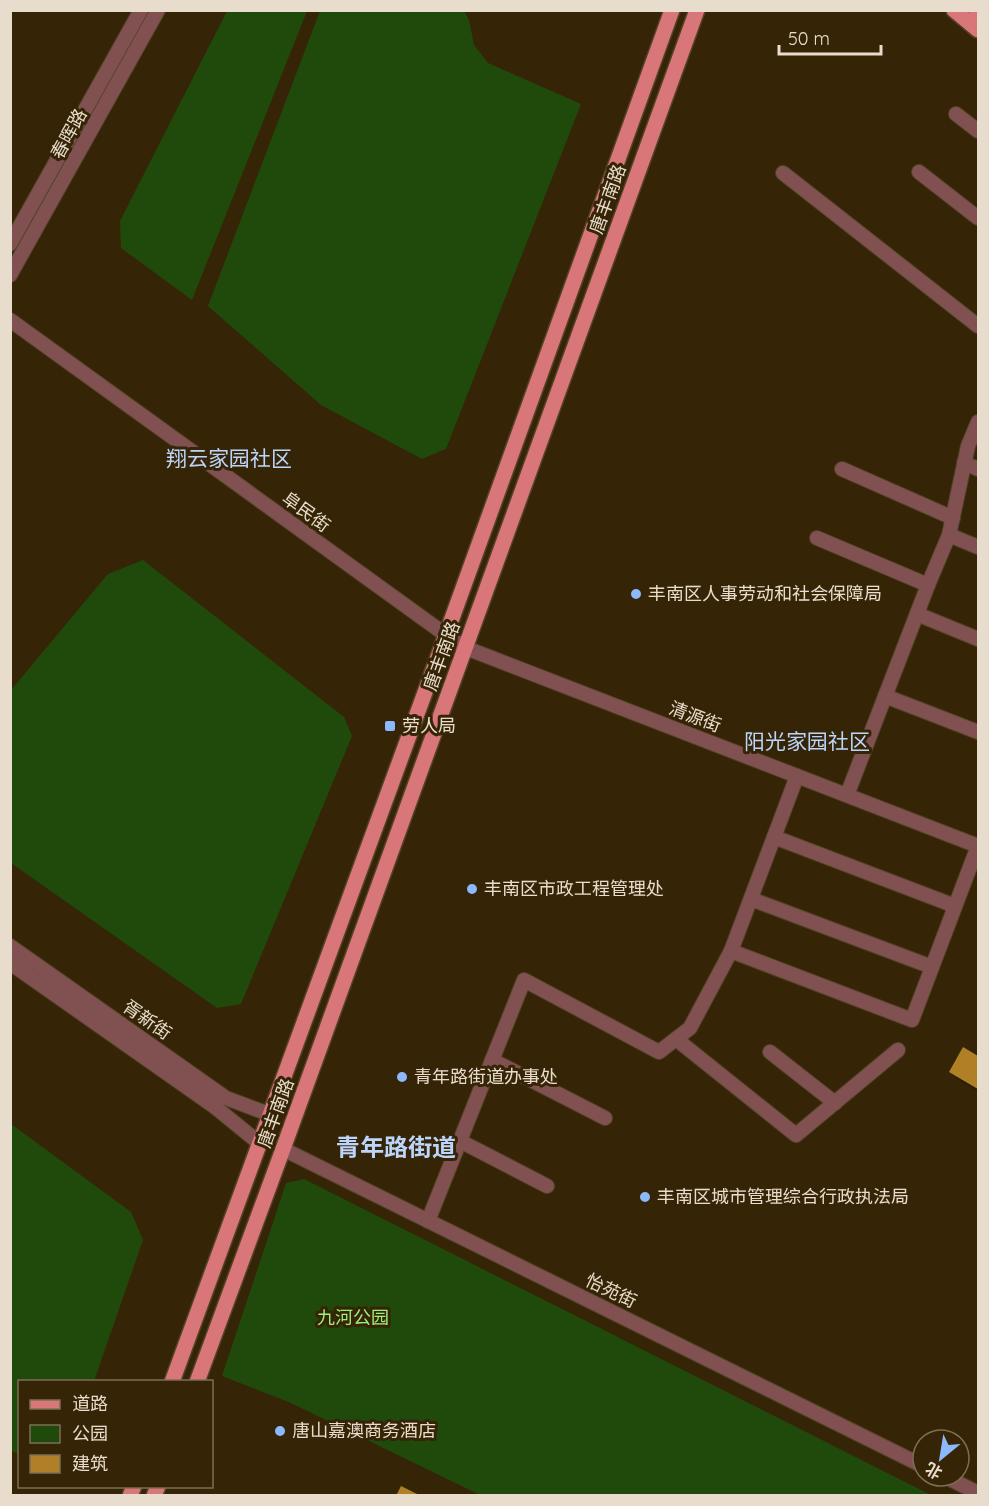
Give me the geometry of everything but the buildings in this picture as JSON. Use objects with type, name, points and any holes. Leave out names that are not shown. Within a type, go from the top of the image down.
[{"type":"main road","name":"唐丰南路","points":[[173,1380],[672,10]]},
{"type":"main road","name":"唐丰南路","points":[[198,1380],[697,10]]},
{"type":"main road","points":[[954,10],[978,30]]},
{"type":"street","name":"春晖路","points":[[10,244],[141,10]]},
{"type":"street","name":"春晖路","points":[[10,276],[158,10]]},
{"type":"street","points":[[956,114],[978,131]]},
{"type":"street","points":[[920,172],[978,218]]},
{"type":"street","points":[[783,173],[978,326]]},
{"type":"street","name":"阜民街","points":[[10,320],[465,648]]},
{"type":"street","points":[[847,795],[949,535],[968,446],[978,422]]},
{"type":"street","points":[[964,463],[978,469]]},
{"type":"street","points":[[842,469],[953,518]]},
{"type":"street","points":[[949,535],[978,547]]},
{"type":"street","points":[[817,538],[928,585]]},
{"type":"street","points":[[917,614],[978,639]]},
{"type":"street","name":"清源街","points":[[465,648],[978,846]]},
{"type":"street","points":[[885,696],[978,732]]},
{"type":"street","points":[[428,1221],[524,980],[659,1052],[690,1028],[731,951],[797,776]]},
{"type":"street","points":[[774,837],[955,906]]},
{"type":"street","points":[[731,951],[912,1020],[978,846]]},
{"type":"street","points":[[751,898],[932,967]]},
{"type":"street","name":"胥新街","points":[[10,946],[226,1098],[269,1114]]},
{"type":"street","name":"胥新街","points":[[10,963],[215,1107],[258,1142]]},
{"type":"street","points":[[676,1039],[796,1135],[898,1050]]},
{"type":"street","points":[[770,1052],[835,1103]]},
{"type":"street","points":[[492,1060],[605,1118]]},
{"type":"street","points":[[460,1141],[547,1186]]},
{"type":"street","name":"怡苑街","points":[[283,1149],[911,1460]]},
{"type":"green space","points":[[227,11],[307,11],[192,300],[121,248],[120,221]]},
{"type":"green space","points":[[320,11],[464,11],[469,20],[474,45],[488,63],[581,104],[446,449],[422,459],[321,405],[208,306]]},
{"type":"green space","points":[[143,560],[344,717],[352,736],[241,1004],[217,1008],[11,863],[11,690],[108,574]]},
{"type":"green space","points":[[11,1124],[131,1212],[143,1240],[94,1380],[18,1380],[18,1454],[10,1450]]},
{"type":"green space","name":"九河公园","points":[[304,1179],[911,1485],[911,1488],[917,1488],[931,1495],[480,1495],[291,1403],[222,1376],[286,1183]]},
{"type":"place","name":"丰南区人事劳动和社会保障局","points":[[636,594]]},
{"type":"place","name":"劳人局","points":[[390,726]]},
{"type":"place","name":"丰南区市政工程管理处","points":[[472,889]]},
{"type":"place","name":"青年路街道办事处","points":[[402,1077]]},
{"type":"place","name":"丰南区城市管理综合行政执法局","points":[[645,1197]]},
{"type":"place","name":"唐山嘉澳商务酒店","points":[[280,1431]]},
{"type":"district","name":"翔云家园社区","points":[[229,459]]},
{"type":"district","name":"阳光家园社区","points":[[807,742]]},
{"type":"district","name":"青年路街道","points":[[396,1148]]}]
